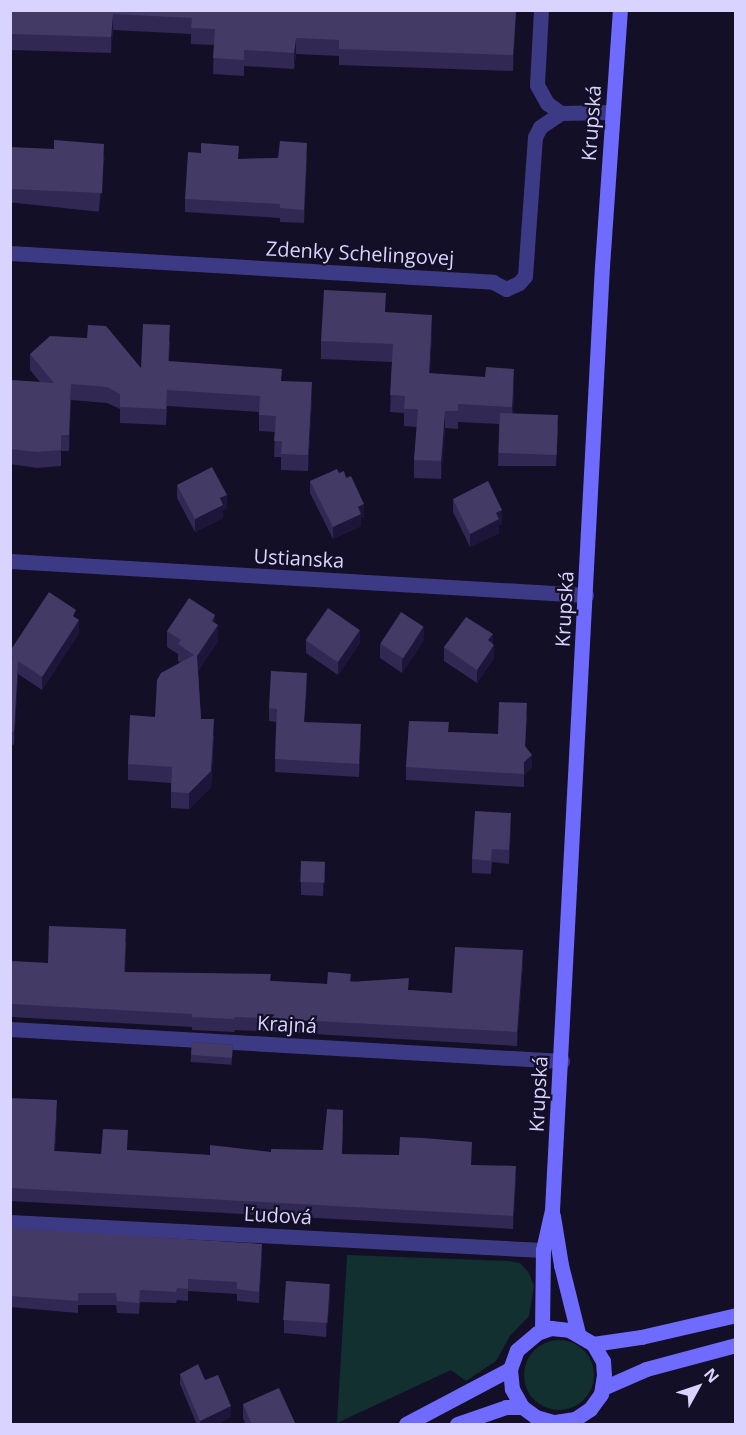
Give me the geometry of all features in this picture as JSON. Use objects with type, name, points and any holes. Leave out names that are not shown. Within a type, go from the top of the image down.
[{"type":"street","points":[[541,10],[537,85],[548,104],[561,113],[612,112]]},
{"type":"street","name":"Krupská","points":[[542,1330],[543,1250],[552,1210],[562,1061],[602,266],[620,10]]},
{"type":"street","name":"Zdenky Schelingovej","points":[[10,253],[493,282],[506,289],[519,283],[525,276],[535,137],[540,128],[561,113]]},
{"type":"street","name":"Ustianska","points":[[10,561],[586,594]]},
{"type":"street","name":"Krajná","points":[[10,1029],[562,1061]]},
{"type":"street","name":"Krupská","points":[[552,1210],[561,1265],[578,1333]]},
{"type":"street","name":"Ľudová","points":[[10,1222],[543,1250]]},
{"type":"street","points":[[593,1344],[641,1337],[735,1315]]},
{"type":"street","points":[[560,1328],[578,1333],[593,1344],[603,1361],[603,1388],[594,1405],[580,1421],[547,1423],[522,1407],[513,1389],[510,1369],[520,1346],[542,1330],[560,1328]]},
{"type":"street","points":[[603,1388],[646,1369],[735,1345]]},
{"type":"street","points":[[406,1425],[467,1390],[510,1369]]},
{"type":"street","points":[[457,1425],[506,1407],[522,1407]]},
{"type":"green space","points":[[347,1255],[520,1263],[529,1273],[534,1286],[529,1316],[510,1336],[496,1361],[466,1381],[451,1370],[337,1423]]},
{"type":"green space","points":[[559,1340],[572,1343],[584,1350],[591,1362],[594,1375],[591,1388],[584,1400],[572,1407],[559,1410],[546,1407],[534,1400],[527,1388],[524,1375],[527,1362],[534,1350],[546,1343]]},
{"type":"building","points":[[10,10],[516,10],[513,55],[339,49],[339,40],[296,38],[294,53],[244,50],[244,60],[213,58],[215,29],[191,28],[192,18],[113,14],[111,37],[10,34]]},
{"type":"building","points":[[54,140],[104,144],[102,193],[10,189],[10,147],[54,149]]},
{"type":"building","points":[[280,141],[307,143],[304,210],[280,208],[280,204],[185,199],[188,152],[201,153],[201,143],[239,146],[238,159],[278,158]]},
{"type":"building","points":[[324,290],[386,293],[385,312],[432,315],[429,373],[485,377],[486,367],[514,369],[512,407],[458,404],[458,411],[445,411],[441,461],[414,460],[418,409],[404,409],[405,396],[390,395],[393,344],[321,341]]},
{"type":"building","points":[[143,324],[170,325],[168,361],[282,369],[281,381],[312,382],[308,455],[281,454],[282,441],[274,441],[276,416],[259,415],[260,396],[167,390],[166,409],[120,407],[120,394],[107,387],[71,384],[69,435],[61,435],[61,450],[37,452],[10,449],[10,380],[54,383],[30,354],[50,336],[87,338],[88,325],[106,326],[141,368]]},
{"type":"building","points":[[500,413],[558,415],[557,455],[499,453]]},
{"type":"building","points":[[212,467],[227,495],[220,498],[223,505],[195,519],[177,485]]},
{"type":"building","points":[[337,469],[339,473],[344,471],[346,478],[351,476],[364,504],[358,507],[361,514],[333,527],[310,481]]},
{"type":"building","points":[[488,481],[502,510],[496,513],[499,519],[470,534],[453,499]]},
{"type":"building","points":[[49,592],[76,610],[73,616],[79,620],[42,677],[18,661],[14,732],[10,731],[10,658],[14,658],[10,656],[10,651]]},
{"type":"building","points":[[189,598],[215,615],[212,621],[218,625],[197,656],[201,719],[214,719],[211,771],[189,793],[171,792],[172,767],[128,764],[130,715],[155,717],[157,680],[161,673],[194,655],[178,644],[181,640],[167,631]]},
{"type":"building","points":[[328,608],[360,630],[338,662],[306,640]]},
{"type":"building","points":[[401,612],[424,627],[403,659],[380,644]]},
{"type":"building","points":[[466,617],[493,634],[488,640],[494,645],[477,670],[444,647]]},
{"type":"building","points":[[271,671],[307,673],[304,722],[361,724],[359,764],[275,759],[277,709],[269,708]]},
{"type":"building","points":[[499,702],[527,703],[525,746],[532,755],[524,762],[524,774],[406,767],[409,721],[449,722],[448,732],[498,734]]},
{"type":"building","points":[[475,811],[511,813],[509,850],[492,849],[491,861],[472,859]]},
{"type":"building","points":[[301,861],[325,862],[324,883],[300,882]]},
{"type":"building","points":[[49,926],[126,929],[124,972],[271,974],[270,981],[327,984],[328,972],[351,974],[350,982],[409,978],[408,990],[452,993],[455,947],[523,950],[517,1032],[279,1019],[192,1017],[192,1014],[10,1004],[10,961],[48,963]]},
{"type":"building","points":[[192,1042],[233,1045],[232,1058],[191,1055]]},
{"type":"building","points":[[10,1098],[57,1100],[54,1151],[101,1154],[103,1129],[128,1130],[127,1150],[210,1155],[210,1145],[271,1152],[271,1149],[323,1150],[327,1109],[343,1110],[342,1154],[399,1155],[400,1137],[423,1138],[472,1142],[471,1165],[516,1166],[513,1216],[10,1188]]},
{"type":"building","points":[[10,1228],[262,1244],[259,1292],[237,1289],[237,1282],[188,1279],[188,1289],[177,1288],[176,1292],[140,1290],[139,1303],[117,1301],[116,1293],[78,1293],[78,1301],[10,1296]]},
{"type":"building","points":[[286,1281],[330,1284],[327,1323],[283,1320]]},
{"type":"building","points":[[198,1364],[205,1380],[218,1375],[231,1406],[200,1421],[180,1374]]},
{"type":"building","points":[[279,1388],[296,1425],[252,1425],[243,1404]]}]
